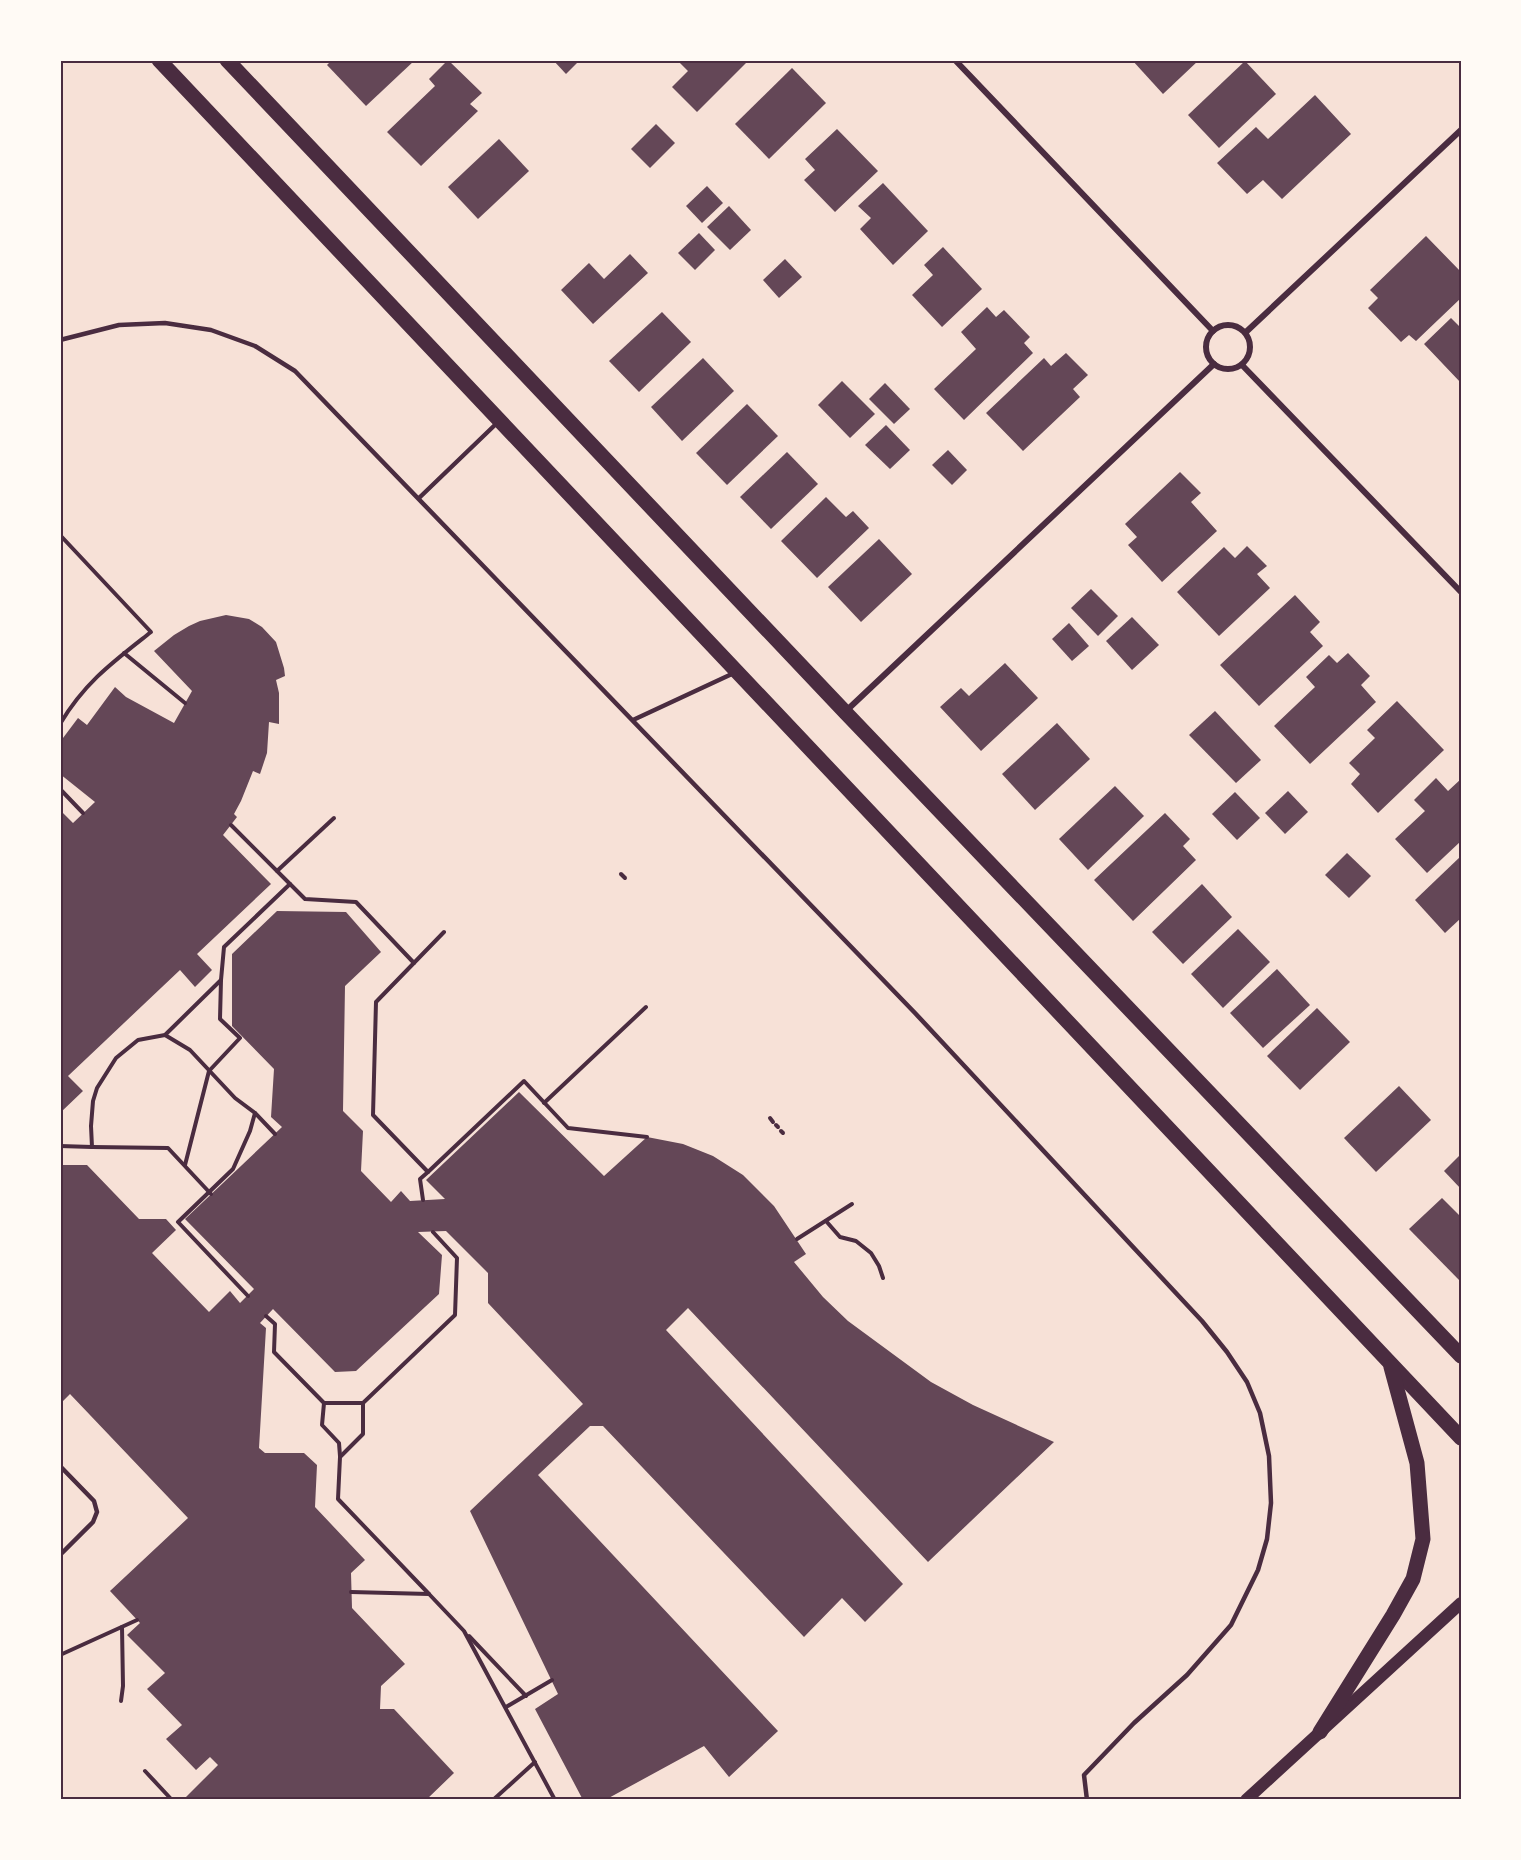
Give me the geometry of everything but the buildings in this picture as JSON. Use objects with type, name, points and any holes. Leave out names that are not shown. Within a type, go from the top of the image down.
[{"type":"main road","points":[[159,60],[1461,1438]]},
{"type":"main road","points":[[228,60],[845,712],[1461,1356]]},
{"type":"main road","points":[[1320,1732],[1413,1580],[1423,1539],[1417,1463],[1390,1365]]},
{"type":"main road","points":[[1246,1800],[1461,1603]]},
{"type":"street","points":[[955,60],[1213,331]]},
{"type":"street","points":[[1246,332],[1461,130]]},
{"type":"street","points":[[1226,324],[1234,325],[1246,332],[1251,346],[1250,353],[1242,365],[1228,369],[1214,364],[1206,351],[1213,331],[1226,324]]},
{"type":"street","points":[[845,712],[1214,364]]},
{"type":"street","points":[[1242,365],[1461,592]]},
{"type":"lane","points":[[60,340],[119,325],[165,323],[211,330],[255,346],[295,371],[915,1013],[1202,1321],[1227,1352],[1247,1382],[1260,1413],[1269,1456],[1272,1503],[1267,1539],[1258,1569],[1230,1625],[1187,1675],[1134,1723],[1084,1775],[1087,1800]]},
{"type":"lane","points":[[419,498],[500,420]]},
{"type":"lane","points":[[633,720],[738,671]]},
{"type":"lane","points":[[60,1466],[94,1501],[97,1512],[93,1522],[60,1555]]},
{"type":"path","points":[[60,535],[151,632],[102,670],[73,702],[60,724]]},
{"type":"path","points":[[124,654],[185,703]]},
{"type":"path","points":[[60,789],[83,813]]},
{"type":"path","points":[[277,871],[334,818]]},
{"type":"path","points":[[231,825],[305,899],[357,902],[414,963]]},
{"type":"path","points":[[621,874],[625,878]]},
{"type":"path","points":[[185,1165],[209,1071],[240,1038],[220,1019],[224,947],[290,884]]},
{"type":"path","points":[[428,1172],[373,1114],[376,1002],[444,932]]},
{"type":"path","points":[[92,1147],[93,1101],[107,1070],[116,1058],[138,1040],[165,1035],[221,980]]},
{"type":"path","points":[[544,1103],[646,1006]]},
{"type":"path","points":[[165,1035],[190,1050],[235,1098],[255,1113],[275,1134]]},
{"type":"path","points":[[423,1200],[420,1179],[524,1081],[568,1128],[646,1137]]},
{"type":"path","points":[[248,1296],[178,1222],[233,1169],[250,1131],[255,1113]]},
{"type":"path","points":[[60,1146],[168,1148],[210,1193]]},
{"type":"path","points":[[797,1239],[852,1204]]},
{"type":"path","points":[[826,1221],[840,1237],[856,1241],[871,1253],[883,1278]]},
{"type":"path","points":[[266,1316],[275,1324],[274,1352],[324,1403],[363,1403],[455,1315],[458,1258],[433,1232]]},
{"type":"path","points":[[324,1403],[322,1425],[339,1443],[338,1499],[526,1696]]},
{"type":"path","points":[[340,1457],[363,1434],[363,1403]]},
{"type":"path","points":[[351,1592],[429,1594]]},
{"type":"path","points":[[60,1655],[137,1620]]},
{"type":"path","points":[[121,1701],[122,1627]]},
{"type":"path","points":[[464,1631],[555,1800]]},
{"type":"path","points":[[505,1707],[552,1680]]},
{"type":"path","points":[[493,1800],[535,1762]]},
{"type":"path","points":[[145,1771],[172,1800]]},
{"type":"path","points":[[426,1799],[433,1800]]}]
